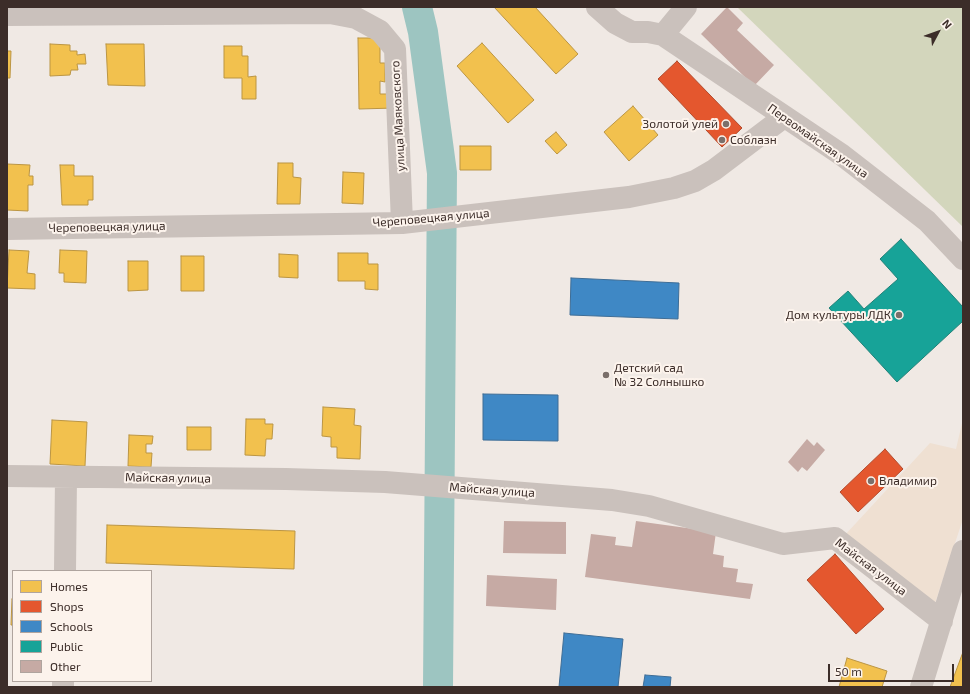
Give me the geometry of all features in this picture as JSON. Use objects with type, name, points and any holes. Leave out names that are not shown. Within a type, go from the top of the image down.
[{"type":"street","name":"Первомайская улица","points":[[597,7],[614,22],[632,32],[648,32],[662,35],[842,155],[927,221],[963,258]]},
{"type":"street","points":[[662,35],[686,7]]},
{"type":"street","name":"улица Маяковского","points":[[7,15],[330,13],[356,18],[380,31],[395,48],[402,223]]},
{"type":"street","name":"Череповецкая улица","points":[[7,229],[402,223],[629,196],[674,188],[695,181],[714,170],[784,117]]},
{"type":"street","name":"Майская улица","points":[[7,476],[286,479],[414,485],[612,500],[649,506],[783,544],[835,538],[942,621]]},
{"type":"street","points":[[65,570],[66,477]]},
{"type":"street","points":[[921,687],[942,621],[956,598],[963,551]]},
{"type":"green space","points":[[737,7],[963,7],[963,227]]},
{"type":"shaded area","points":[[963,419],[963,519],[934,606],[844,536],[930,443],[956,449]]},
{"type":"building: Homes","points":[[494,7],[535,7],[578,54],[556,74]]},
{"type":"building: Homes","points":[[358,38],[380,38],[380,63],[385,63],[385,82],[380,81],[380,94],[395,94],[395,108],[359,109]]},
{"type":"building: Homes","points":[[482,43],[534,100],[508,123],[457,66]]},
{"type":"building: Homes","points":[[50,44],[70,45],[70,51],[77,51],[77,55],[85,54],[86,64],[77,64],[78,70],[71,70],[70,75],[50,76]]},
{"type":"building: Homes","points":[[106,44],[144,44],[145,86],[108,85]]},
{"type":"building: Homes","points":[[224,46],[242,46],[242,56],[248,56],[248,77],[256,76],[256,99],[242,99],[242,78],[224,78]]},
{"type":"building: Homes","points":[[7,51],[11,51],[10,78],[7,78]]},
{"type":"building: Homes","points":[[633,106],[658,135],[629,161],[604,132]]},
{"type":"building: Homes","points":[[556,132],[567,145],[557,154],[545,141]]},
{"type":"building: Homes","points":[[460,146],[491,146],[491,170],[460,170]]},
{"type":"building: Homes","points":[[278,163],[293,163],[293,177],[301,178],[300,204],[277,204]]},
{"type":"building: Homes","points":[[7,164],[30,165],[29,176],[33,176],[33,185],[28,185],[28,211],[7,210]]},
{"type":"building: Homes","points":[[60,165],[74,165],[74,176],[93,176],[93,200],[88,200],[88,205],[62,205]]},
{"type":"building: Homes","points":[[343,172],[364,173],[363,204],[342,203]]},
{"type":"building: Homes","points":[[9,250],[29,251],[27,273],[35,274],[35,289],[7,288]]},
{"type":"building: Homes","points":[[60,250],[87,251],[86,283],[64,282],[64,273],[59,273]]},
{"type":"building: Homes","points":[[338,253],[368,253],[368,264],[378,264],[378,290],[365,289],[365,281],[338,281]]},
{"type":"building: Homes","points":[[279,254],[298,255],[298,278],[279,277]]},
{"type":"building: Homes","points":[[181,256],[204,256],[204,291],[181,291]]},
{"type":"building: Homes","points":[[128,261],[148,261],[148,290],[128,291]]},
{"type":"building: Homes","points":[[323,407],[355,409],[354,425],[361,426],[360,459],[337,458],[337,447],[331,447],[331,437],[322,436]]},
{"type":"building: Homes","points":[[246,419],[265,419],[265,424],[273,424],[272,439],[266,439],[265,456],[245,455]]},
{"type":"building: Homes","points":[[52,420],[87,422],[85,466],[50,464]]},
{"type":"building: Homes","points":[[187,427],[211,427],[211,450],[187,450]]},
{"type":"building: Homes","points":[[129,435],[153,436],[152,444],[146,444],[146,453],[152,453],[151,467],[128,466]]},
{"type":"building: Homes","points":[[107,525],[295,531],[294,569],[106,563]]},
{"type":"building: Homes","points":[[12,599],[12,625],[11,625]]},
{"type":"building: Homes","points":[[963,652],[963,687],[950,687]]},
{"type":"building: Homes","points":[[847,658],[887,671],[882,687],[839,687]]},
{"type":"building: Shops","points":[[677,61],[742,128],[722,147],[658,79]]},
{"type":"building: Shops","name":"Владимир","points":[[885,449],[903,469],[858,512],[840,492]]},
{"type":"building: Shops","points":[[835,554],[884,609],[856,634],[807,580]]},
{"type":"building: Schools","points":[[571,278],[679,283],[678,319],[570,315]]},
{"type":"building: Schools","points":[[483,394],[558,395],[558,441],[483,440]]},
{"type":"building: Schools","points":[[564,633],[623,639],[618,687],[559,687]]},
{"type":"building: Schools","points":[[645,675],[671,677],[670,687],[643,687]]},
{"type":"building: Public","name":"Дом культуры ЛДК","points":[[901,239],[963,307],[963,321],[897,382],[829,308],[848,291],[864,309],[898,279],[880,259]]},
{"type":"building: Other","points":[[727,7],[743,23],[737,30],[774,65],[754,86],[701,34]]},
{"type":"building: Other","points":[[807,439],[814,446],[817,442],[825,450],[807,471],[802,467],[798,472],[788,462]]},
{"type":"building: Other","points":[[504,521],[566,522],[566,554],[503,553]]},
{"type":"building: Other","points":[[636,521],[716,532],[713,554],[724,556],[723,567],[738,569],[736,582],[753,584],[750,599],[585,577],[591,534],[616,537],[615,545],[632,547]]},
{"type":"building: Other","points":[[487,575],[557,579],[556,610],[486,606]]},
{"type":"waterway","points":[[417,7],[423,32],[442,173],[438,687]]},
{"type":"place","name":"Золотой улей","points":[[726,124]]},
{"type":"place","name":"Соблазн","points":[[722,140]]},
{"type":"place","name":"Дом культуры ЛДК","points":[[899,315]]},
{"type":"place","name":"Детский сад № 32 Солнышко","points":[[606,375]]},
{"type":"place","name":"Владимир","points":[[871,481]]}]
